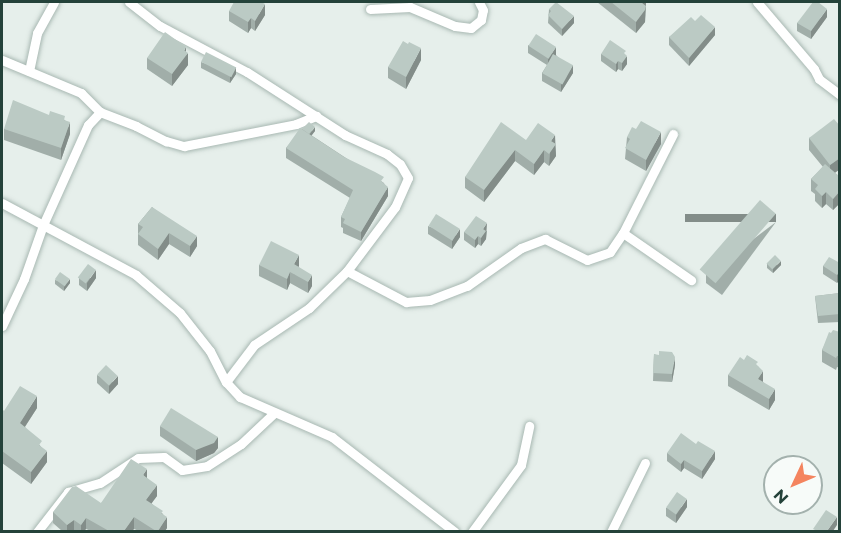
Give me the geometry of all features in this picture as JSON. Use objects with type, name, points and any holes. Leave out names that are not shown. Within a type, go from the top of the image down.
[{"type":"street","points":[[29,71],[37,33],[54,2]]},
{"type":"street","points":[[129,2],[138,5],[160,26],[247,72],[345,135],[387,154],[400,164],[408,178],[395,207],[346,271],[309,308],[255,345],[226,382]]},
{"type":"street","points":[[370,9],[410,7],[455,26],[471,28],[480,20],[483,10],[479,2]]},
{"type":"street","points":[[757,2],[809,63],[819,79],[840,95]]},
{"type":"street","points":[[2,60],[81,93],[100,112],[166,141],[184,146],[296,124],[316,116]]},
{"type":"street","points":[[2,326],[88,125],[100,112]]},
{"type":"street","points":[[346,271],[406,302],[430,300],[467,286],[521,248],[544,239],[587,260],[610,252],[623,233],[673,134]]},
{"type":"street","points":[[2,203],[136,275],[180,313],[210,351],[226,382],[240,397],[273,414],[332,437],[454,531]]},
{"type":"street","points":[[623,233],[691,280]]},
{"type":"street","points":[[37,531],[68,492],[100,483],[138,458],[164,457],[182,470],[207,466],[241,444],[273,414]]},
{"type":"street","points":[[472,531],[521,465],[529,426]]},
{"type":"street","points":[[611,531],[645,463]]},
{"type":"building","points":[[234,2],[265,4],[255,21],[251,18],[248,22],[229,11]]},
{"type":"building","points":[[556,2],[574,16],[562,29],[548,15],[551,11],[549,9]]},
{"type":"building","points":[[611,2],[643,2],[646,6],[636,22]]},
{"type":"building","points":[[813,2],[818,2],[827,9],[811,31],[797,23]]},
{"type":"building","points":[[701,15],[715,27],[689,58],[669,37],[691,17],[695,21]]},
{"type":"building","points":[[165,32],[186,47],[184,50],[188,53],[172,74],[147,58]]},
{"type":"building","points":[[536,34],[556,47],[549,59],[528,46]]},
{"type":"building","points":[[610,40],[626,51],[624,53],[627,56],[622,63],[618,61],[616,64],[601,54]]},
{"type":"building","points":[[403,41],[421,48],[406,77],[388,67]]},
{"type":"building","points":[[206,52],[236,67],[231,77],[201,62]]},
{"type":"building","points":[[553,54],[573,65],[562,84],[542,73]]},
{"type":"building","points":[[13,100],[49,115],[50,111],[65,116],[64,120],[70,122],[61,148],[4,129]]},
{"type":"building","points":[[834,119],[840,126],[840,158],[830,165],[809,138]]},
{"type":"building","points":[[641,121],[661,132],[646,160],[625,148],[630,139],[627,137],[632,127],[636,129]]},
{"type":"building","points":[[309,122],[315,127],[309,134],[302,129]]},
{"type":"building","points":[[501,122],[526,140],[538,123],[555,135],[551,141],[556,144],[549,154],[544,150],[534,164],[515,150],[484,190],[465,177]]},
{"type":"building","points":[[300,128],[344,157],[384,177],[381,181],[388,187],[361,232],[343,223],[345,219],[341,217],[353,190],[286,148]]},
{"type":"building","points":[[825,164],[840,177],[840,191],[833,199],[826,192],[822,196],[815,189],[818,185],[811,179]]},
{"type":"building","points":[[760,200],[776,214],[715,283],[700,269]]},
{"type":"building","points":[[152,207],[197,236],[190,246],[169,233],[158,249],[138,234],[143,227],[138,224]]},
{"type":"building","points":[[436,214],[460,229],[452,241],[429,226]]},
{"type":"building","points":[[476,216],[487,223],[483,229],[486,231],[481,238],[478,236],[475,240],[464,232]]},
{"type":"building","points":[[271,241],[299,255],[294,264],[312,275],[308,282],[290,272],[287,279],[259,265]]},
{"type":"building","points":[[775,255],[781,261],[772,269],[767,263]]},
{"type":"building","points":[[829,257],[840,263],[840,271],[837,275],[823,266]]},
{"type":"building","points":[[88,264],[96,270],[86,284],[78,278]]},
{"type":"building","points":[[60,272],[70,279],[65,286],[55,279]]},
{"type":"building","points":[[840,293],[840,314],[818,316],[815,296]]},
{"type":"building","points":[[833,330],[840,332],[840,356],[836,358],[822,350],[829,332]]},
{"type":"building","points":[[659,351],[672,352],[675,357],[672,374],[653,373],[654,354],[659,355]]},
{"type":"building","points":[[747,355],[758,362],[756,364],[763,371],[758,379],[775,389],[769,399],[728,375],[740,357],[744,360]]},
{"type":"building","points":[[106,365],[118,376],[109,385],[97,375]]},
{"type":"building","points":[[20,386],[37,396],[20,423],[42,441],[39,445],[47,451],[31,472],[2,451],[2,410],[4,411]]},
{"type":"building","points":[[171,408],[218,437],[214,443],[196,450],[160,426]]},
{"type":"building","points":[[681,433],[696,444],[698,441],[715,451],[702,471],[684,460],[681,464],[667,453]]},
{"type":"building","points":[[131,459],[147,469],[143,475],[157,485],[146,500],[163,511],[161,513],[167,517],[158,531],[134,517],[124,531],[109,531],[86,518],[81,525],[74,520],[67,525],[53,512],[72,487],[76,486],[101,503]]},
{"type":"building","points":[[677,492],[687,499],[676,514],[666,508]]},
{"type":"building","points":[[826,510],[837,517],[827,531],[813,529],[823,515]]}]
